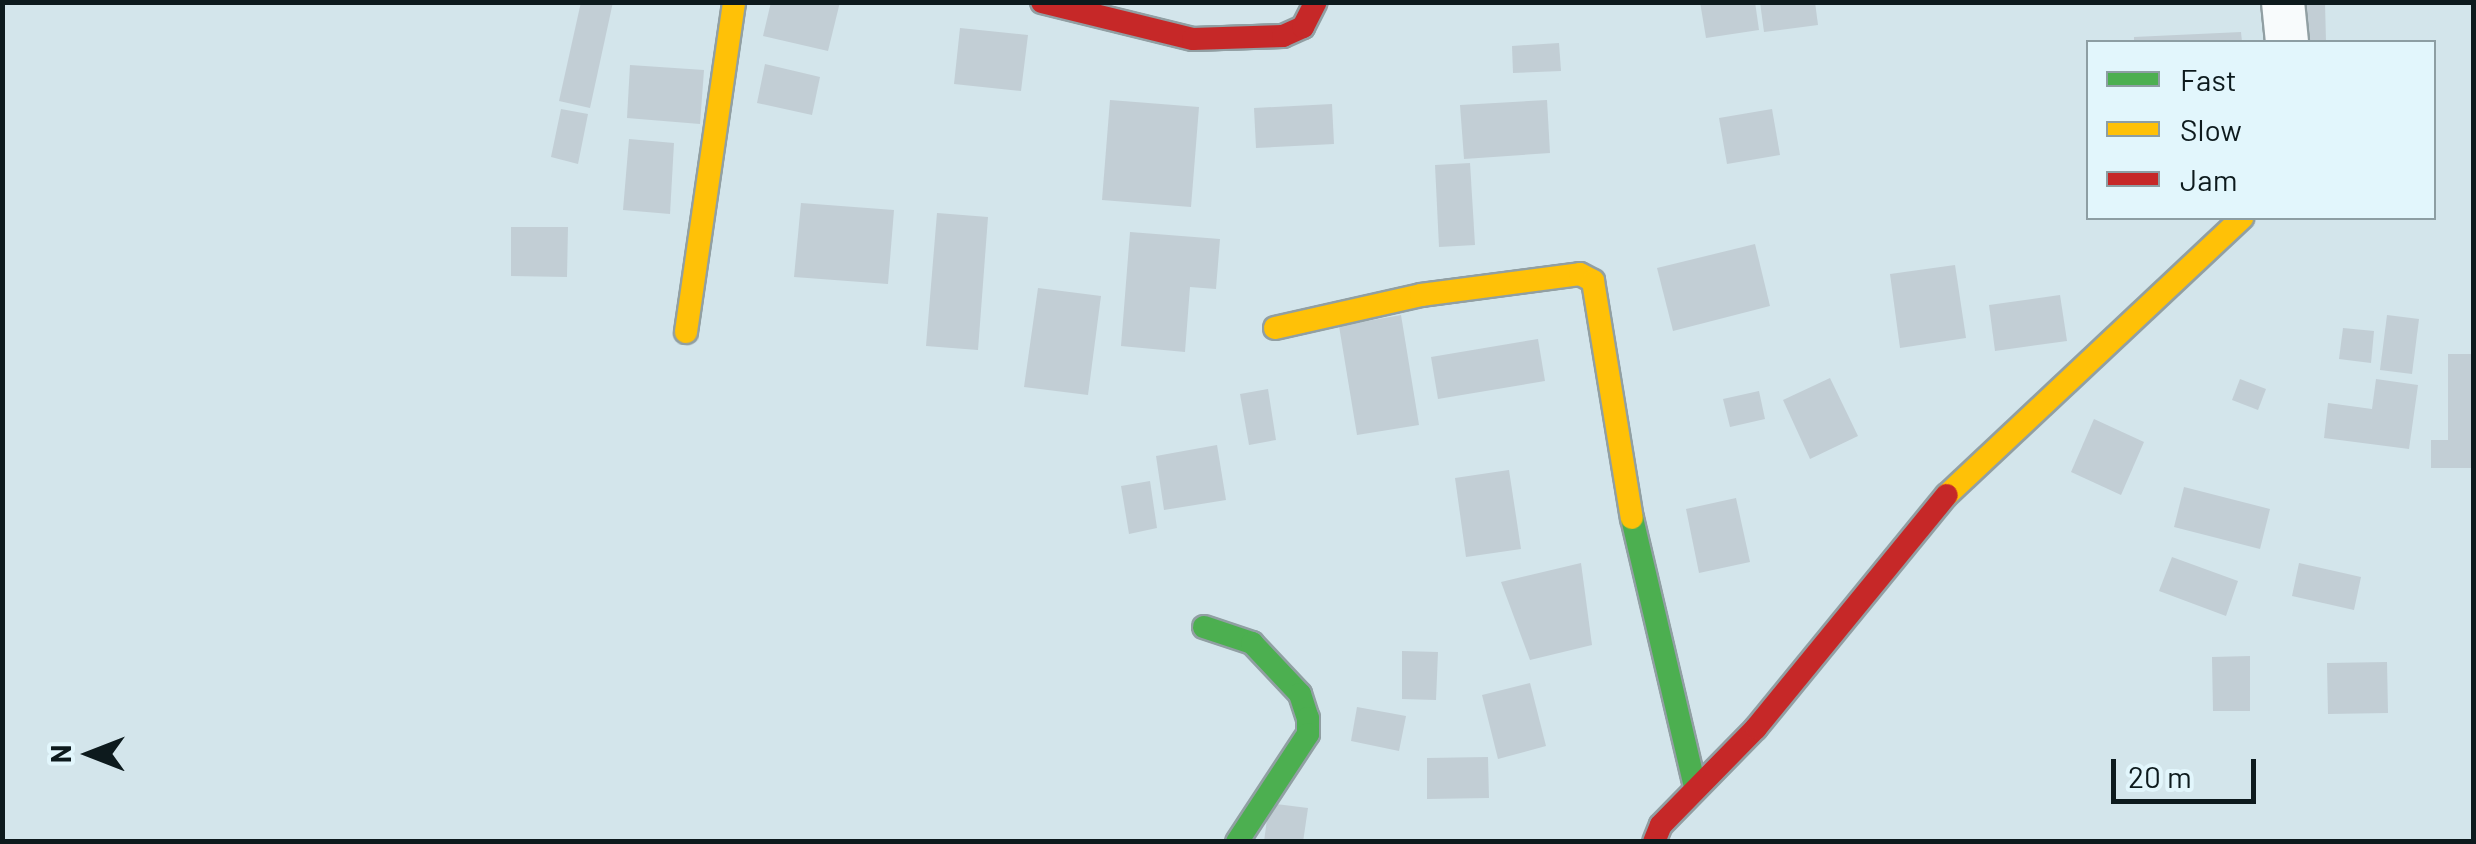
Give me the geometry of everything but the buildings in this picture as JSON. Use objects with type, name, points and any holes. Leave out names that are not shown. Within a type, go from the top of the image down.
[{"type":"street","points":[[686,332],[734,2]]},
{"type":"street","points":[[1042,2],[1192,39],[1282,36],[1303,27],[1316,2]]},
{"type":"street","points":[[2283,2],[2288,40]]},
{"type":"street","points":[[1654,842],[1695,786],[1756,728],[1920,520],[2240,220]]},
{"type":"street","points":[[1274,328],[1421,295],[1580,274],[1593,281],[1636,546],[1695,786]]},
{"type":"street","points":[[1204,627],[1252,643],[1300,694],[1308,718],[1308,734],[1237,842]]},
{"type":"traffic: fast","points":[[1632,518],[1695,787]]},
{"type":"traffic: fast","points":[[1204,627],[1252,643],[1300,694],[1308,718],[1308,734],[1237,842]]},
{"type":"traffic: slow","points":[[686,332],[734,2]]},
{"type":"traffic: slow","points":[[1947,495],[2240,220]]},
{"type":"traffic: slow","points":[[1275,328],[1421,295],[1580,274],[1593,281],[1632,518]]},
{"type":"traffic: jam","points":[[1042,2],[1193,39],[1283,36],[1303,27],[1316,2]]},
{"type":"traffic: jam","points":[[1654,842],[1661,825],[1756,728],[1947,495]]}]
